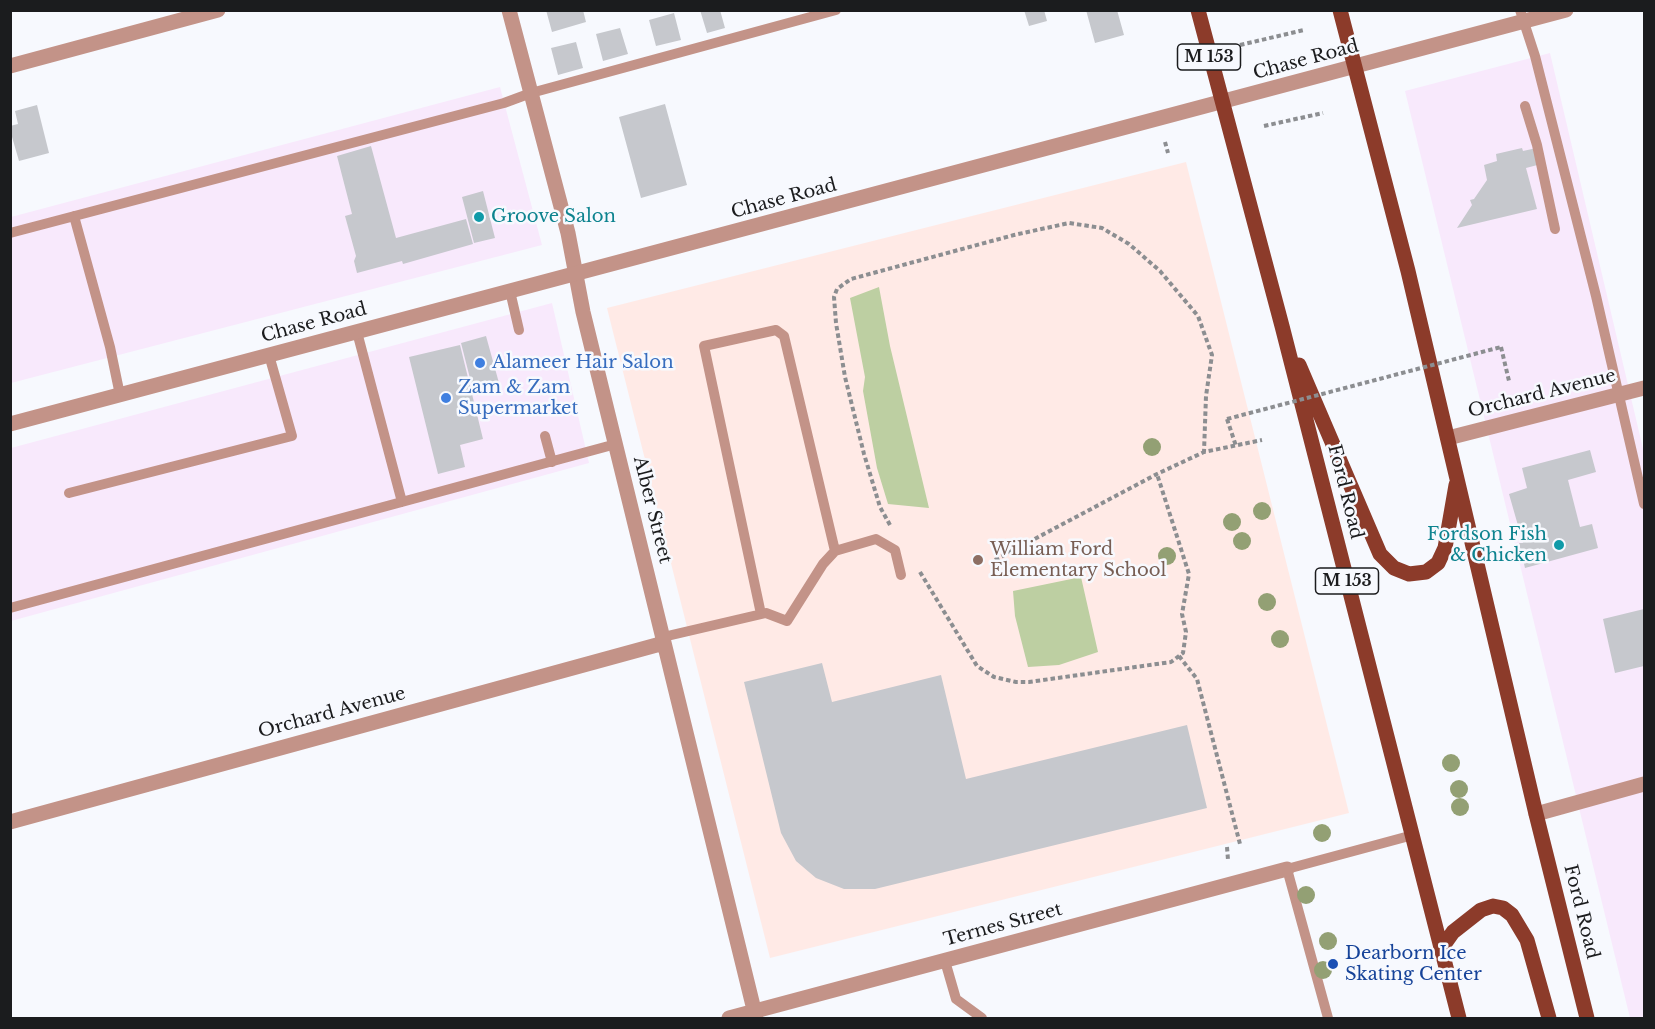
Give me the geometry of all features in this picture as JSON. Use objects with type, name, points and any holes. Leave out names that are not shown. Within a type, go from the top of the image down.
[{"type":"main road","name":"Ford Road","points":[[1198,10],[1282,326],[1459,1018]]},
{"type":"main road","name":"Ford Road","points":[[1340,10],[1458,478],[1536,814],[1587,1018]]},
{"type":"main road","points":[[1282,326],[1380,554],[1394,568],[1409,574],[1426,572],[1438,563],[1445,548],[1458,478]]},
{"type":"main road","points":[[1441,949],[1453,932],[1481,910],[1493,906],[1503,908],[1512,915],[1527,940],[1549,1018]]},
{"type":"street","points":[[10,66],[218,10]]},
{"type":"street","name":"Alber Street","points":[[509,10],[567,233],[755,1015]]},
{"type":"street","name":"Chase Road","points":[[10,424],[1356,68],[1522,16],[1566,10]]},
{"type":"street","name":"Orchard Avenue","points":[[1448,438],[1644,388]]},
{"type":"street","name":"Orchard Avenue","points":[[10,822],[664,640]]},
{"type":"street","points":[[1536,814],[1644,784]]},
{"type":"street","name":"Ternes Street","points":[[729,1018],[755,1015],[1287,868]]},
{"type":"lane","points":[[10,233],[504,103],[531,93],[836,10]]},
{"type":"lane","points":[[1522,16],[1535,56],[1644,504]]},
{"type":"lane","points":[[1525,106],[1537,145],[1555,229]]},
{"type":"lane","points":[[75,216],[110,347],[120,395]]},
{"type":"lane","points":[[510,291],[519,330]]},
{"type":"lane","points":[[761,614],[704,346],[776,330],[784,336],[835,551]]},
{"type":"lane","points":[[357,332],[402,502]]},
{"type":"lane","points":[[69,493],[292,436],[269,356]]},
{"type":"lane","points":[[545,436],[552,462]]},
{"type":"lane","points":[[10,608],[616,444]]},
{"type":"lane","points":[[664,640],[766,613],[787,621],[823,564],[835,551],[876,539],[895,550],[901,575]]},
{"type":"lane","points":[[1328,1018],[1287,868],[1413,835]]},
{"type":"lane","points":[[945,961],[956,999],[982,1018]]},
{"type":"path","points":[[1240,45],[1304,30]]},
{"type":"path","points":[[1264,126],[1323,113]]},
{"type":"path","points":[[1165,142],[1168,153]]},
{"type":"path","points":[[892,527],[880,507],[845,377],[836,322],[834,297],[837,289],[850,279],[1014,235],[1069,224],[1102,228],[1129,244],[1160,271],[1198,316],[1212,355],[1206,396],[1204,452]]},
{"type":"path","points":[[1236,446],[1227,419],[1500,347],[1509,381]]},
{"type":"path","points":[[995,560],[1157,474],[1204,452],[1262,440]]},
{"type":"path","points":[[916,567],[977,666],[994,677],[1016,682],[1029,682],[1171,662],[1183,653],[1186,632],[1182,614],[1189,574],[1157,474]]},
{"type":"path","points":[[1179,656],[1197,679],[1240,844]]},
{"type":"path","points":[[1227,847],[1228,860]]},
{"type":"shaded area","points":[[1550,53],[1644,453],[1644,1018],[1630,1018],[1405,91]]},
{"type":"shaded area","points":[[500,87],[542,245],[11,383],[11,217]]},
{"type":"shaded area","name":"William Ford Elementary School","points":[[1186,162],[1349,813],[770,958],[607,308]]},
{"type":"shaded area","points":[[552,303],[589,463],[11,621],[11,448]]},
{"type":"green space","points":[[879,287],[890,346],[929,508],[888,504],[877,468],[863,391],[865,377],[850,298]]},
{"type":"green space","points":[[1081,577],[1098,652],[1059,665],[1028,667],[1015,616],[1013,591]]},
{"type":"building","points":[[546,10],[583,10],[586,22],[552,32]]},
{"type":"building","points":[[700,10],[720,10],[725,28],[707,33]]},
{"type":"building","points":[[1024,10],[1044,10],[1047,21],[1029,26]]},
{"type":"building","points":[[1086,10],[1117,10],[1124,35],[1095,43]]},
{"type":"building","points":[[674,13],[681,40],[656,46],[649,20]]},
{"type":"building","points":[[620,28],[628,54],[603,61],[596,34]]},
{"type":"building","points":[[576,42],[583,68],[558,75],[551,48]]},
{"type":"building","points":[[665,104],[687,185],[641,198],[619,117]]},
{"type":"building","points":[[37,105],[49,153],[19,161],[10,126],[18,124],[15,111]]},
{"type":"building","points":[[371,146],[396,238],[466,219],[473,244],[403,264],[402,261],[357,273],[354,261],[356,256],[345,216],[352,214],[337,156]]},
{"type":"building","points":[[1541,147],[1545,163],[1526,168],[1537,209],[1457,228],[1472,205],[1470,200],[1474,199],[1487,180],[1484,165],[1497,161],[1496,154],[1522,148],[1523,151]]},
{"type":"building","name":"Groove Salon","points":[[483,191],[495,238],[474,243],[462,197]]},
{"type":"building","name":"Alameer Hair Salon","points":[[486,336],[499,383],[473,390],[461,343]]},
{"type":"building","name":"Zam & Zam Supermarket","points":[[460,345],[483,439],[460,445],[465,467],[438,474],[409,357]]},
{"type":"building","points":[[1590,450],[1596,472],[1568,480],[1580,527],[1592,524],[1598,548],[1525,568],[1519,543],[1523,543],[1509,494],[1527,488],[1522,468]]},
{"type":"building","points":[[1644,609],[1644,666],[1615,673],[1603,619]]},
{"type":"building","points":[[822,663],[832,702],[941,675],[966,779],[1187,725],[1207,808],[875,889],[844,889],[816,878],[796,861],[781,833],[744,682]]},
{"type":"place","name":"Groove Salon","points":[[479,217]]},
{"type":"place","name":"Alameer Hair Salon","points":[[480,363]]},
{"type":"place","name":"Zam & Zam Supermarket","points":[[446,398]]},
{"type":"place","name":"Fordson Fish & Chicken","points":[[1559,545]]},
{"type":"place","name":"William Ford Elementary School","points":[[978,560]]},
{"type":"place","name":"Dearborn Ice Skating Center","points":[[1333,964]]}]
